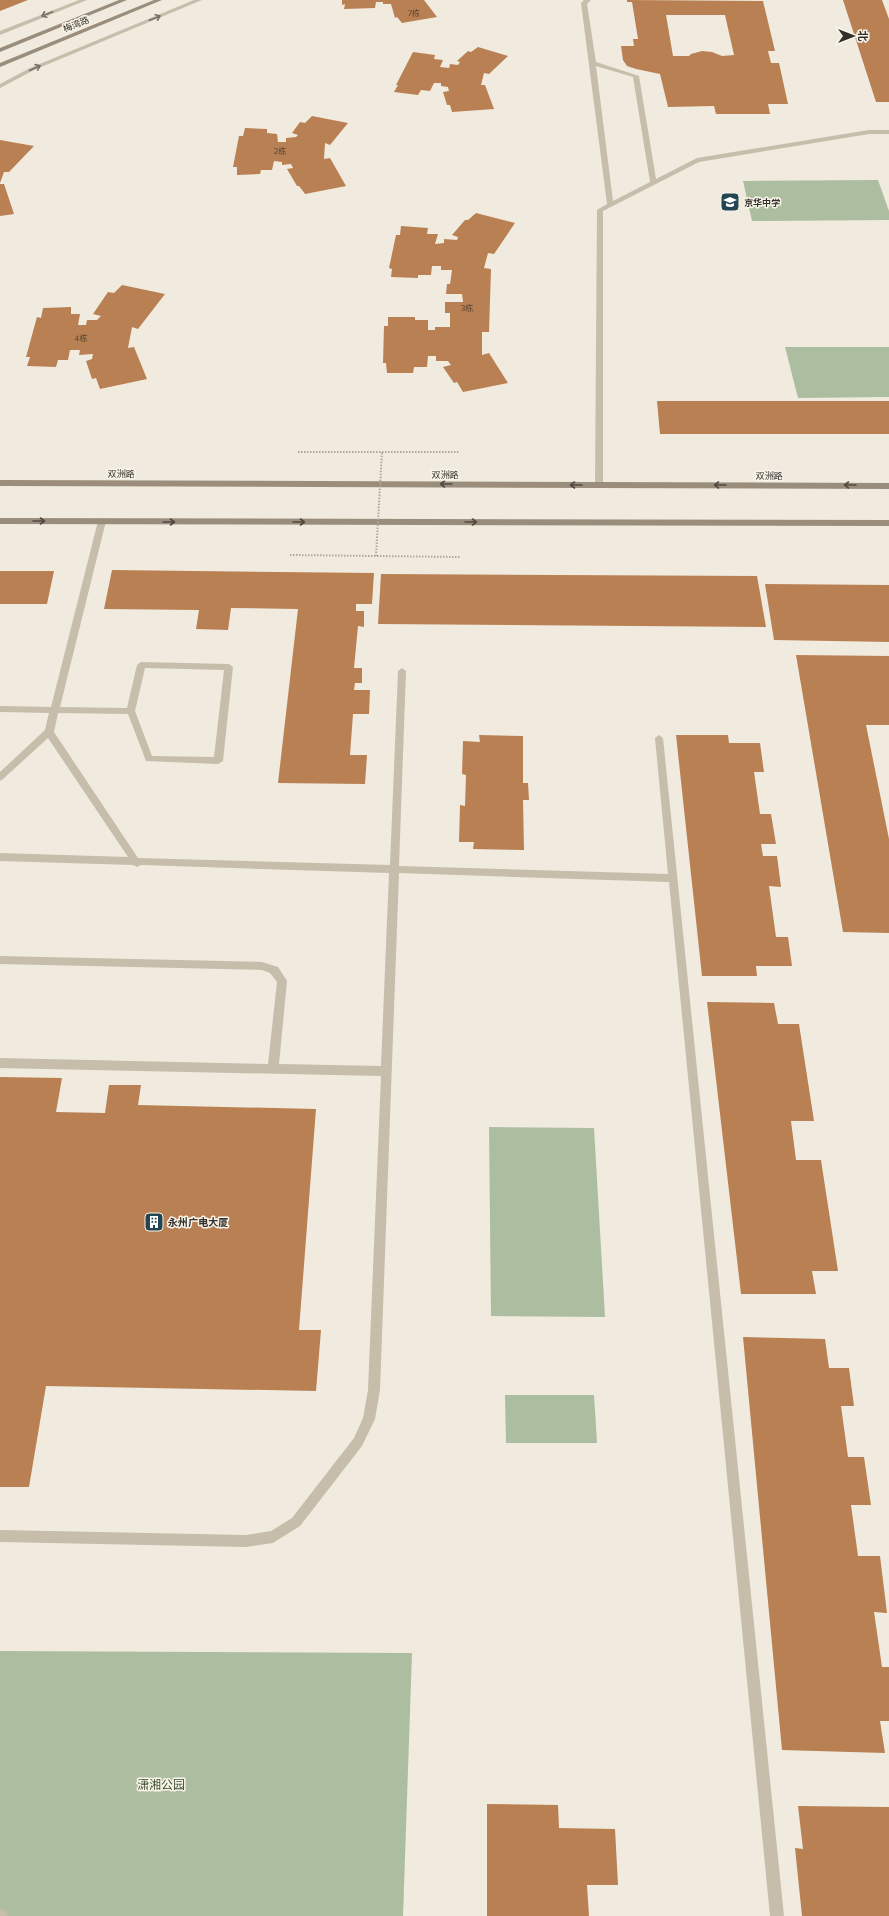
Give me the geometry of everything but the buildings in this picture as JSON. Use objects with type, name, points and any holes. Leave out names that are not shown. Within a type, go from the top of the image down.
[{"type":"main road","name":"梅湾路","points":[[0,50],[124,0]]},
{"type":"main road","name":"梅湾路","points":[[0,65],[159,0]]},
{"type":"main road","name":"双洲路","points":[[0,483],[889,486]]},
{"type":"main road","points":[[0,521],[889,523]]},
{"type":"lane","points":[[0,33],[84,0]]},
{"type":"lane","points":[[0,86],[32,69],[199,0]]},
{"type":"lane","points":[[588,0],[584,3],[593,63],[610,204]]},
{"type":"lane","points":[[593,63],[636,76],[653,183]]},
{"type":"lane","points":[[599,485],[600,210],[697,160],[869,132],[889,132]]},
{"type":"lane","points":[[0,777],[49,732],[102,521]]},
{"type":"lane","points":[[140,665],[229,667],[218,761],[149,759],[131,711],[140,665]]},
{"type":"lane","points":[[0,1536],[246,1541],[273,1538],[296,1522],[358,1442],[369,1419],[374,1390],[402,671]]},
{"type":"lane","points":[[0,709],[131,711]]},
{"type":"lane","points":[[49,732],[137,863]]},
{"type":"lane","points":[[659,738],[777,1916]]},
{"type":"lane","points":[[0,857],[137,863],[672,878]]},
{"type":"lane","points":[[0,960],[262,966],[274,970],[282,981],[273,1069]]},
{"type":"lane","points":[[0,1063],[386,1071]]},
{"type":"path","points":[[298,452],[460,452]]},
{"type":"path","points":[[376,556],[382,452]]},
{"type":"path","points":[[290,555],[461,557]]},
{"type":"green space","points":[[878,180],[889,211],[889,220],[752,221],[743,181]]},
{"type":"green space","points":[[785,347],[889,347],[889,397],[798,398]]},
{"type":"green space","points":[[489,1127],[594,1128],[605,1317],[491,1316]]},
{"type":"green space","points":[[505,1395],[594,1395],[597,1443],[506,1443]]},
{"type":"green space","name":"潇湘公园","points":[[0,1651],[412,1653],[403,1916],[0,1916]]},
{"type":"place","name":"京华中学","points":[[730,202]]},
{"type":"place","name":"永州广电大厦","points":[[154,1222]]}]
